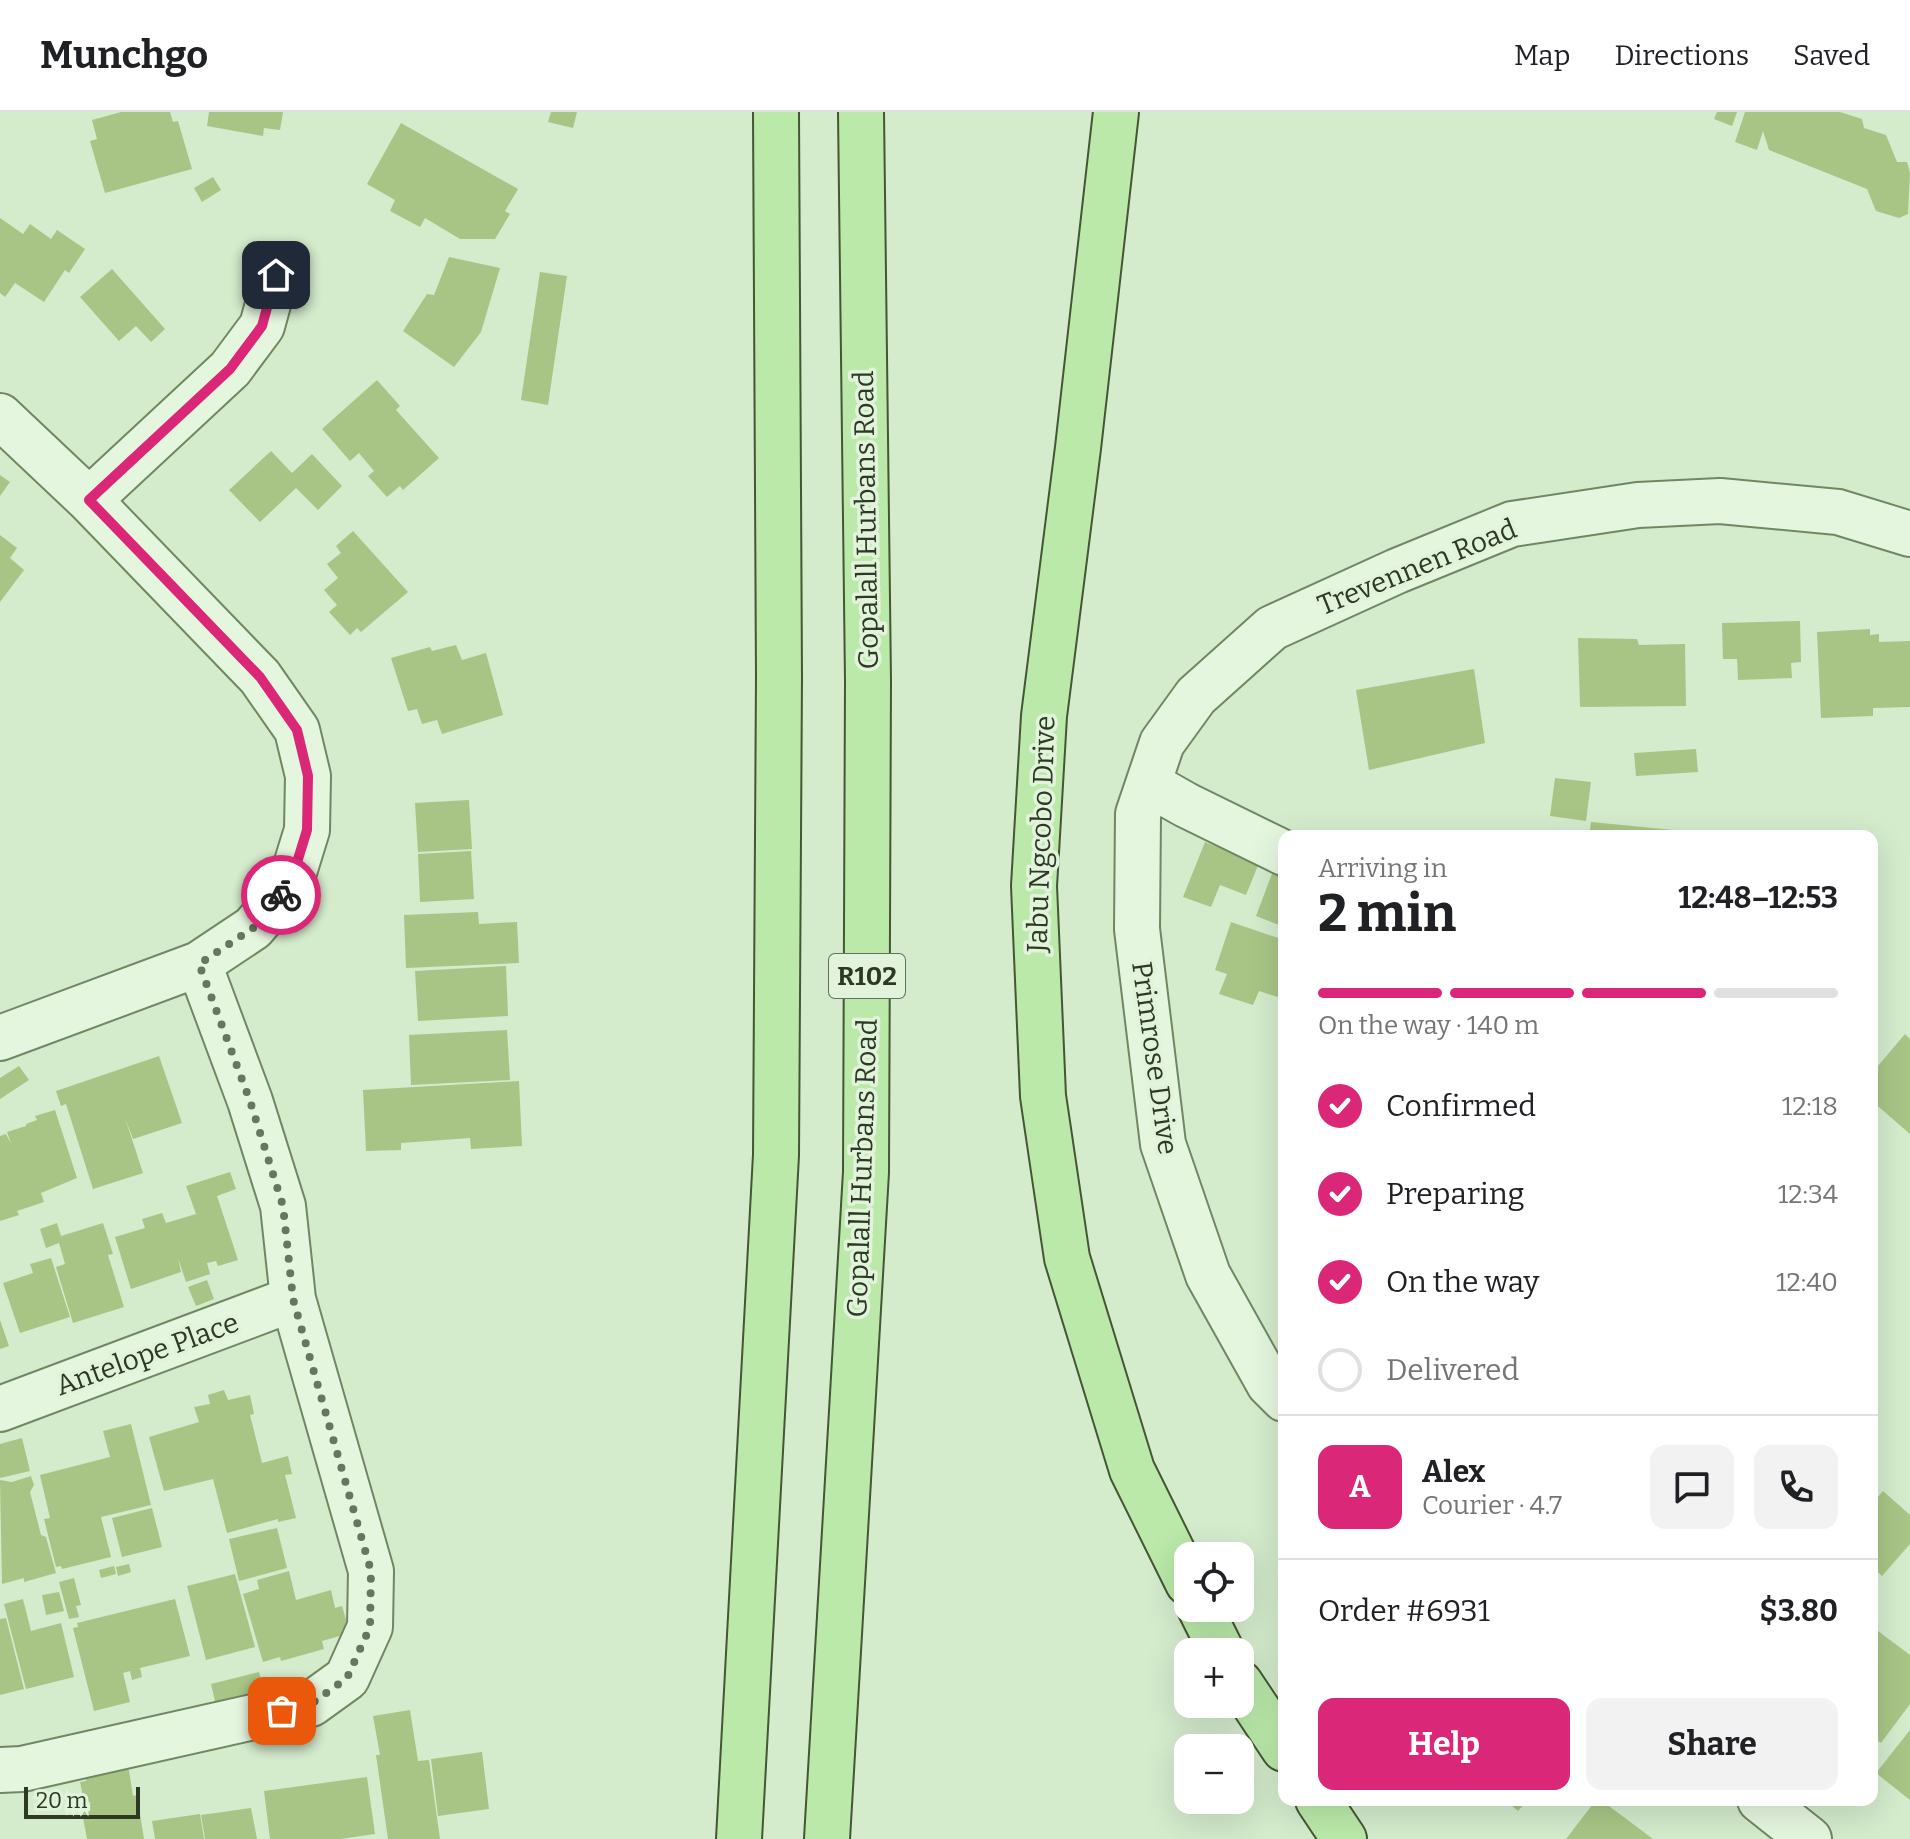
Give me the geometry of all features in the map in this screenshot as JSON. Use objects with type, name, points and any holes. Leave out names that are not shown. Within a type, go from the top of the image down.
[{"type":"main road","points":[[739,1839],[776,1155],[779,677],[776,112]]},
{"type":"main road","name":"Gopalall Hurbans Road","points":[[827,1839],[866,1172],[868,681],[861,112]]},
{"type":"main road","name":"Jabu Ngcobo Drive","points":[[1116,112],[1044,716],[1034,886],[1043,1096],[1067,1258],[1132,1470],[1174,1555]]},
{"type":"main road","points":[[1254,1704],[1278,1740]]},
{"type":"main road","points":[[1322,1806],[1344,1839]]},
{"type":"street","points":[[89,500],[230,369],[262,326],[276,275]]},
{"type":"street","points":[[0,416],[89,500],[260,677],[297,730],[308,776],[307,830],[290,885],[253,928],[199,964],[0,1038]]},
{"type":"street","name":"Trevennen Road","points":[[1137,929],[1138,814],[1162,743],[1196,696],[1272,628],[1397,571],[1512,524],[1638,505],[1720,501],[1838,512],[1910,534]]},
{"type":"street","points":[[1149,784],[1278,850]]},
{"type":"street","name":"Primrose Drive","points":[[1137,929],[1163,1144],[1208,1275],[1269,1384],[1278,1393]]},
{"type":"street","points":[[0,1770],[22,1769],[311,1704],[347,1678],[370,1627],[371,1571],[293,1299],[283,1206],[250,1101],[199,964]]},
{"type":"street","name":"Antelope Place","points":[[0,1409],[293,1299]]},
{"type":"street","points":[[1768,1806],[1809,1839]]},
{"type":"building","points":[[121,112],[170,112],[173,122],[178,121],[192,169],[105,193],[90,141],[97,139],[92,120]]},
{"type":"building","points":[[209,112],[283,112],[280,130],[264,128],[263,136],[207,126]]},
{"type":"building","points":[[551,112],[577,112],[573,128],[548,122]]},
{"type":"building","points":[[1717,112],[1737,112],[1732,126],[1714,119]]},
{"type":"building","points":[[1745,112],[1840,112],[1862,119],[1864,128],[1886,135],[1897,162],[1907,162],[1910,173],[1908,214],[1899,218],[1876,211],[1867,189],[1769,150],[1763,131],[1757,150],[1735,142]]},
{"type":"building","points":[[401,123],[518,189],[505,211],[510,214],[495,239],[460,239],[425,218],[420,227],[390,211],[395,200],[367,184]]},
{"type":"building","points":[[213,177],[221,190],[202,202],[194,188]]},
{"type":"building","points":[[0,218],[23,234],[30,224],[51,239],[57,230],[85,249],[69,273],[65,270],[44,302],[15,283],[5,297],[0,293]]},
{"type":"building","points":[[449,257],[500,268],[481,332],[454,367],[403,331],[427,294],[434,295]]},
{"type":"building","points":[[112,269],[165,329],[151,342],[136,326],[119,341],[80,297]]},
{"type":"building","points":[[540,272],[567,276],[548,405],[521,400]]},
{"type":"building","points":[[377,380],[400,406],[396,410],[439,458],[403,490],[400,486],[387,497],[368,476],[374,471],[359,453],[350,461],[322,429]]},
{"type":"building","points":[[271,451],[292,473],[312,454],[342,486],[318,510],[296,488],[260,522],[229,490]]},
{"type":"building","points":[[0,475],[10,482],[0,496]]},
{"type":"building","points":[[353,531],[408,592],[361,632],[357,628],[350,635],[329,612],[337,605],[324,590],[338,578],[327,564],[341,553],[336,546]]},
{"type":"building","points":[[0,535],[17,548],[10,558],[24,570],[0,602]]},
{"type":"building","points":[[1800,621],[1801,662],[1791,663],[1792,678],[1738,680],[1737,659],[1723,659],[1722,623]]},
{"type":"building","points":[[1870,629],[1870,635],[1879,634],[1879,642],[1910,641],[1910,707],[1873,708],[1873,716],[1821,718],[1817,632]]},
{"type":"building","points":[[1578,638],[1637,639],[1639,645],[1685,644],[1686,706],[1580,707]]},
{"type":"building","points":[[456,645],[462,660],[486,653],[503,715],[442,734],[437,720],[422,724],[417,709],[408,711],[391,658],[430,647],[432,651]]},
{"type":"building","points":[[1474,669],[1485,743],[1369,770],[1356,690]]},
{"type":"building","points":[[1696,749],[1698,772],[1636,776],[1634,753]]},
{"type":"building","points":[[1555,778],[1591,782],[1586,821],[1550,816]]},
{"type":"building","points":[[469,800],[472,849],[418,852],[415,803]]},
{"type":"building","points":[[1591,822],[1673,830],[1590,830]]},
{"type":"building","points":[[1205,842],[1259,863],[1246,895],[1220,885],[1211,907],[1183,897]]},
{"type":"building","points":[[471,851],[474,899],[420,902],[418,854]]},
{"type":"building","points":[[1273,871],[1278,873],[1278,925],[1256,916]]},
{"type":"building","points":[[478,912],[479,924],[517,922],[519,963],[406,968],[404,915]]},
{"type":"building","points":[[1231,922],[1278,938],[1278,997],[1259,991],[1253,1005],[1219,994],[1227,974],[1215,970]]},
{"type":"building","points":[[506,966],[508,1016],[418,1021],[415,971]]},
{"type":"building","points":[[507,1030],[510,1080],[411,1085],[409,1035]]},
{"type":"building","points":[[1905,1034],[1910,1039],[1910,1134],[1878,1106],[1878,1066]]},
{"type":"building","points":[[159,1056],[182,1123],[133,1139],[125,1118],[143,1173],[93,1189],[66,1104],[61,1106],[56,1091]]},
{"type":"building","points":[[19,1066],[29,1080],[0,1099],[0,1078]]},
{"type":"building","points":[[519,1081],[522,1146],[471,1149],[470,1138],[401,1143],[401,1150],[366,1151],[363,1090]]},
{"type":"building","points":[[55,1110],[77,1178],[41,1193],[44,1202],[17,1211],[19,1215],[0,1221],[0,1136],[6,1134],[11,1144],[7,1132],[37,1120],[35,1116]]},
{"type":"building","points":[[230,1172],[236,1189],[217,1196],[238,1260],[218,1266],[216,1261],[207,1263],[210,1274],[186,1282],[178,1258],[181,1272],[131,1289],[115,1237],[145,1228],[142,1219],[162,1213],[166,1223],[196,1214],[186,1186]]},
{"type":"building","points":[[57,1223],[61,1236],[103,1223],[113,1254],[108,1255],[124,1307],[73,1323],[56,1267],[65,1264],[59,1243],[46,1248],[40,1229]]},
{"type":"building","points":[[51,1258],[70,1317],[20,1333],[3,1283],[33,1273],[30,1264]]},
{"type":"building","points":[[207,1280],[214,1299],[196,1306],[188,1287]]},
{"type":"building","points":[[0,1320],[9,1346],[0,1349]]},
{"type":"building","points":[[224,1390],[228,1400],[250,1395],[254,1414],[250,1415],[262,1463],[288,1456],[292,1474],[285,1475],[296,1518],[278,1522],[278,1519],[227,1533],[213,1479],[164,1491],[149,1437],[199,1422],[194,1407],[210,1404],[208,1395]]},
{"type":"building","points":[[131,1424],[151,1505],[101,1517],[111,1557],[62,1569],[61,1566],[56,1567],[44,1519],[50,1518],[40,1475],[110,1457],[103,1431]]},
{"type":"building","points":[[22,1438],[30,1471],[0,1478],[0,1444]]},
{"type":"building","points":[[31,1476],[34,1485],[30,1492],[41,1535],[46,1537],[56,1573],[24,1582],[24,1578],[2,1584],[0,1480],[12,1482]]},
{"type":"building","points":[[1883,1491],[1910,1515],[1910,1544],[1882,1576],[1878,1572],[1878,1497]]},
{"type":"building","points":[[152,1508],[162,1547],[122,1557],[112,1518]]},
{"type":"building","points":[[277,1528],[287,1568],[239,1581],[229,1539]]},
{"type":"building","points":[[129,1564],[131,1572],[118,1576],[116,1567]]},
{"type":"building","points":[[114,1566],[116,1574],[101,1578],[99,1570]]},
{"type":"building","points":[[289,1571],[296,1600],[331,1590],[335,1608],[342,1606],[350,1633],[322,1641],[324,1649],[281,1661],[280,1657],[263,1662],[243,1594],[259,1589],[257,1580]]},
{"type":"building","points":[[235,1574],[255,1647],[206,1660],[187,1586]]},
{"type":"building","points":[[74,1578],[81,1605],[76,1606],[79,1617],[69,1619],[59,1582]]},
{"type":"building","points":[[59,1592],[64,1611],[46,1615],[42,1595]]},
{"type":"building","points":[[23,1599],[31,1631],[61,1623],[74,1677],[26,1689],[4,1604]]},
{"type":"building","points":[[175,1599],[190,1656],[140,1668],[142,1677],[132,1680],[130,1671],[123,1673],[130,1702],[94,1711],[73,1628],[78,1627],[77,1623]]},
{"type":"building","points":[[6,1618],[24,1689],[0,1695],[0,1619]]},
{"type":"building","points":[[1878,1631],[1910,1655],[1910,1704],[1881,1743],[1878,1741]]},
{"type":"building","points":[[259,1672],[266,1698],[217,1710],[211,1684]]},
{"type":"building","points":[[410,1710],[418,1761],[429,1760],[440,1839],[388,1839],[373,1716]]},
{"type":"building","points":[[1910,1730],[1910,1800],[1878,1775],[1878,1770]]},
{"type":"building","points":[[482,1752],[489,1809],[438,1816],[431,1759]]},
{"type":"building","points":[[128,1764],[144,1839],[87,1839],[80,1782],[86,1781],[85,1772]]},
{"type":"building","points":[[367,1777],[375,1834],[340,1839],[270,1839],[264,1791]]},
{"type":"building","points":[[1591,1806],[1609,1806],[1653,1839],[1566,1839]]},
{"type":"building","points":[[251,1808],[257,1839],[205,1839],[201,1815]]},
{"type":"building","points":[[200,1814],[204,1839],[155,1839],[152,1821]]},
{"type":"way so far","points":[[281,895],[253,928],[199,964],[250,1101],[283,1206],[293,1299],[371,1571],[370,1627],[347,1678],[311,1704],[282,1711]]},
{"type":"route","points":[[276,275],[262,326],[230,369],[89,500],[260,677],[297,730],[308,776],[307,830],[290,885],[281,895]]}]
